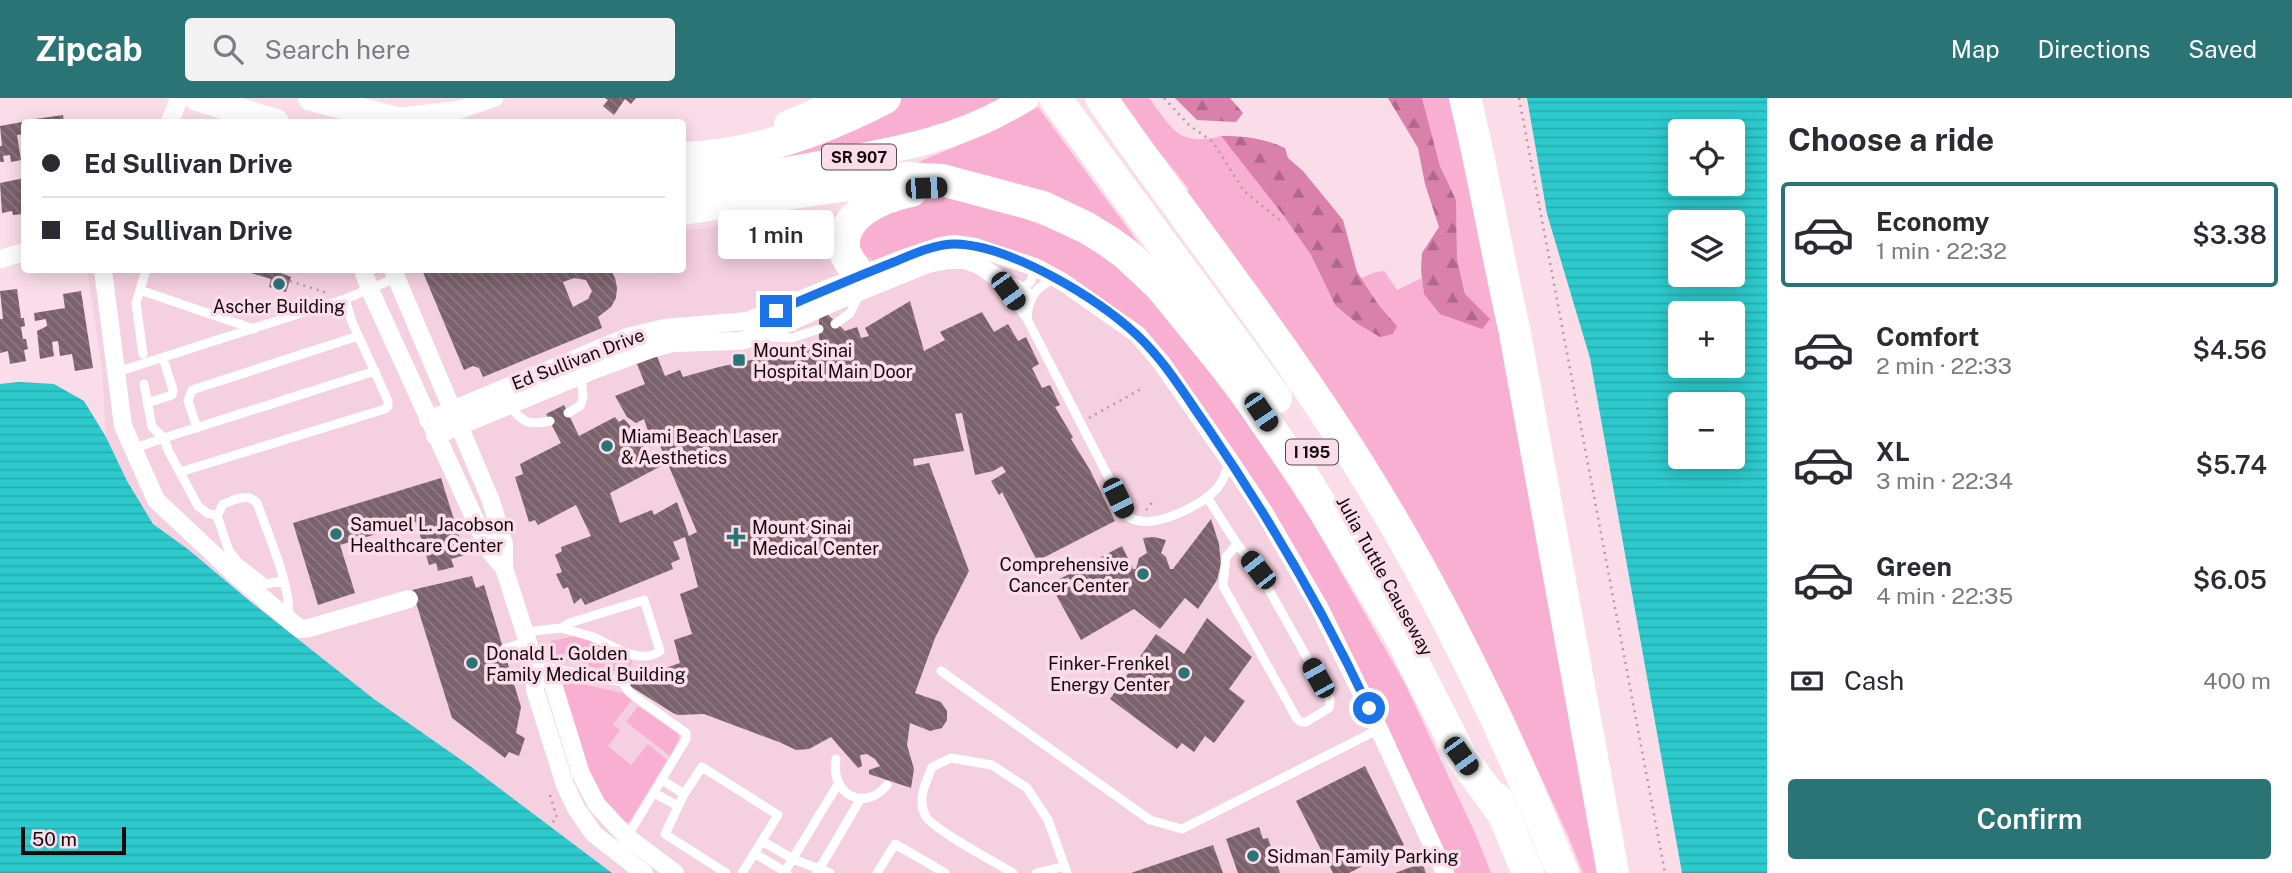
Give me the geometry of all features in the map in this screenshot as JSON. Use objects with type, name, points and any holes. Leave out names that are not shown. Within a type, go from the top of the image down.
[{"type":"highway","points":[[686,157],[737,151],[786,139],[831,124],[885,98]]},
{"type":"highway","name":"Julia Tuttle Causeway","points":[[1101,98],[1273,337],[1381,500],[1458,637],[1503,732],[1563,873]]},
{"type":"highway","points":[[1465,98],[1514,328],[1613,873]]},
{"type":"highway","points":[[1476,98],[1508,267],[1514,328]]},
{"type":"highway","name":"Julia Tuttle Causeway","points":[[1062,108],[1255,368],[1339,495],[1440,676],[1528,873]]},
{"type":"highway","points":[[686,208],[906,178],[942,180],[1043,207],[1087,228],[1126,254],[1177,305],[1261,412],[1307,482],[1400,636],[1461,756],[1504,816]]},
{"type":"highway","points":[[860,284],[844,243],[852,223],[866,207],[887,196],[926,188],[974,189]]},
{"type":"main road","points":[[197,98],[266,119]]},
{"type":"main road","points":[[686,148],[734,140],[781,126],[847,98]]},
{"type":"main road","name":"SR 907","points":[[686,186],[921,144],[971,127],[1026,98]]},
{"type":"main road","points":[[338,106],[391,119]]},
{"type":"street","points":[[171,119],[179,98]]},
{"type":"street","points":[[402,119],[451,112],[494,98]]},
{"type":"street","name":"Ed Sullivan Drive","points":[[428,419],[457,417],[509,407],[634,355],[673,343],[740,341],[759,336],[832,303],[860,284],[925,250],[948,244],[975,247],[1035,267],[1107,312],[1143,341],[1161,362],[1230,461],[1306,583],[1379,729],[1445,873]]},
{"type":"street","points":[[0,259],[21,253]]},
{"type":"street","name":"Ed Sullivan Drive","points":[[435,436],[457,417],[627,337],[648,331],[747,321],[860,284],[948,260],[972,262],[999,279]]},
{"type":"street","points":[[103,273],[123,426],[156,500],[300,629],[409,599]]},
{"type":"street","points":[[364,273],[435,436],[489,550],[504,568]]},
{"type":"street","points":[[394,274],[457,417],[495,512],[504,544],[504,568],[535,668],[535,690],[571,798],[586,823],[604,843],[644,873]]},
{"type":"street","points":[[535,668],[553,684],[576,760],[597,805],[627,837],[675,873]]},
{"type":"street","points":[[562,776],[576,760]]},
{"type":"street","points":[[627,837],[627,860]]},
{"type":"lane","points":[[1024,288],[1031,281],[1035,267]]},
{"type":"lane","points":[[143,354],[136,303],[145,273]]},
{"type":"lane","points":[[117,372],[345,299],[370,290],[394,274]]},
{"type":"lane","points":[[1027,319],[1032,295],[1040,286],[1056,278]]},
{"type":"lane","points":[[999,279],[1011,281],[1032,295]]},
{"type":"lane","points":[[999,279],[1027,319],[1129,517],[1142,523],[1165,519],[1207,497],[1219,486],[1230,461]]},
{"type":"lane","points":[[835,324],[850,313],[860,284]]},
{"type":"lane","points":[[140,290],[254,329]]},
{"type":"lane","points":[[180,471],[388,406],[345,299]]},
{"type":"lane","points":[[759,336],[792,338],[819,329]]},
{"type":"lane","points":[[197,428],[188,401],[191,390],[358,336]]},
{"type":"lane","points":[[147,403],[172,395],[173,390],[163,358]]},
{"type":"lane","points":[[132,449],[375,371]]},
{"type":"lane","points":[[568,413],[580,406],[583,397],[582,376]]},
{"type":"lane","points":[[144,384],[152,428],[164,439],[198,506],[217,516]]},
{"type":"lane","points":[[509,407],[524,422],[534,425],[550,421]]},
{"type":"lane","points":[[283,580],[266,584],[238,562],[229,551],[217,516],[223,504],[246,496],[257,503],[283,580],[289,598],[288,620]]},
{"type":"lane","points":[[1207,497],[1237,544],[1258,570],[1330,699],[1329,708],[1306,722],[1297,719],[1223,586],[1226,556],[1237,544]]},
{"type":"lane","points":[[504,649],[526,637],[644,600],[660,651],[656,654],[632,655],[592,637],[561,628]]},
{"type":"lane","points":[[513,678],[535,668],[622,682],[630,693],[679,726],[685,733],[686,739],[627,837]]},
{"type":"lane","points":[[940,671],[1150,820],[1182,829],[1379,729]]},
{"type":"lane","points":[[1013,873],[938,828],[925,817],[921,794],[932,767],[951,758],[992,765],[1027,788],[1048,820],[1066,870],[1035,873]]},
{"type":"lane","points":[[836,759],[834,768],[838,784],[846,793],[861,798],[873,797],[887,785]]},
{"type":"lane","points":[[726,873],[665,834],[684,794],[702,768],[778,815],[742,873]]},
{"type":"lane","points":[[662,780],[684,794]]},
{"type":"lane","points":[[754,853],[785,873],[838,784]]},
{"type":"lane","points":[[654,793],[678,806]]},
{"type":"lane","points":[[818,872],[861,798]]},
{"type":"lane","points":[[762,841],[818,872],[830,873]]},
{"type":"lane","points":[[877,873],[895,844],[945,873]]},
{"type":"path","points":[[1164,98],[1189,125],[1213,142],[1244,191],[1282,222]]},
{"type":"path","points":[[1519,98],[1665,873]]},
{"type":"path","points":[[290,281],[332,295]]},
{"type":"path","points":[[1087,418],[1141,389]]},
{"type":"path","points":[[1146,511],[1155,499]]},
{"type":"path","points":[[550,795],[557,818],[552,823]]},
{"type":"shaded area","points":[[902,98],[1017,98],[977,120],[686,182],[686,167],[876,111]]},
{"type":"shaded area","points":[[1116,98],[1149,98],[1171,127],[1186,137],[1207,139],[1221,136],[1311,255],[1335,305],[1397,326],[1361,278],[1384,271],[1397,290],[1422,278],[1424,294],[1465,294],[1457,259],[1456,200],[1440,166],[1422,98],[1460,98],[1605,873],[1583,873],[1509,707],[1477,644],[1324,384],[1279,318],[1186,193],[1189,189]]},
{"type":"shaded area","points":[[1038,107],[1157,268],[916,163],[993,131]]},
{"type":"shaded area","points":[[936,195],[967,198],[1102,251],[1160,307],[1243,417],[1309,516],[1404,682],[1476,835],[1491,873],[1455,873],[1368,689],[1179,374],[1068,275],[1007,248],[954,235],[922,243],[878,261],[859,251],[862,220],[903,197]]},
{"type":"shaded area","name":"Mount Sinai Medical Center","points":[[927,207],[1130,292],[1236,431],[1467,873],[612,873],[470,766],[374,699],[189,550],[152,524],[106,437],[102,368],[87,273],[686,273],[686,231],[786,216]]},
{"type":"shaded area","points":[[575,636],[632,661],[628,675],[554,658],[550,641]]},
{"type":"shaded area","points":[[565,680],[626,694],[632,700],[613,724],[620,730],[608,746],[631,765],[648,744],[667,760],[630,821],[623,824],[594,793],[559,685],[564,684]]},
{"type":"shaded area","points":[[638,706],[678,734],[679,739],[670,756],[626,722]]},
{"type":"green space","points":[[1175,98],[1230,98],[1243,113],[1236,122],[1197,120]]},
{"type":"green space","points":[[1388,98],[1422,98],[1440,166],[1456,200],[1457,259],[1465,294],[1490,319],[1482,329],[1440,314],[1424,294],[1422,253],[1439,227],[1425,184],[1418,148]]},
{"type":"green space","points":[[1221,136],[1254,138],[1285,148],[1288,158],[1303,171],[1343,220],[1357,272],[1378,304],[1397,326],[1393,334],[1380,337],[1358,324],[1335,305],[1311,255]]},
{"type":"water","points":[[1527,98],[1767,98],[1767,873],[1682,873],[1590,358],[1547,214]]},
{"type":"water","points":[[0,384],[54,384],[84,401],[153,524],[374,699],[470,766],[612,873],[0,873]]},
{"type":"building","points":[[605,98],[636,98],[631,104],[625,99],[614,115],[603,106],[608,100]]},
{"type":"building","points":[[63,115],[64,119],[35,119]]},
{"type":"building","points":[[21,122],[21,134],[17,135],[21,160],[11,162],[10,155],[3,156],[4,162],[0,162],[0,126]]},
{"type":"building","points":[[21,179],[21,214],[13,215],[12,211],[2,213],[0,183]]},
{"type":"building","name":"Ascher Building","points":[[251,273],[281,273],[291,277],[286,292],[269,287],[271,279]]},
{"type":"building","points":[[423,273],[612,273],[617,288],[616,298],[611,307],[598,317],[602,328],[483,377],[479,368],[473,366],[464,370]],"holes":[[[574,278],[586,280],[592,291],[588,299],[573,307],[563,282]]]},
{"type":"building","points":[[17,289],[21,318],[24,318],[25,326],[21,327],[23,339],[26,339],[28,349],[24,350],[26,361],[10,364],[8,351],[0,353],[0,319],[3,319],[0,291]]},
{"type":"building","points":[[81,291],[93,368],[75,371],[72,354],[60,356],[58,341],[52,342],[54,356],[40,359],[37,331],[47,326],[46,319],[35,321],[34,313],[65,308],[63,294]]},
{"type":"building","points":[[910,301],[924,351],[945,340],[940,332],[982,312],[994,332],[1008,324],[1018,341],[1026,337],[1039,364],[1032,368],[1042,388],[1050,385],[1060,405],[1055,407],[1115,521],[1037,561],[1002,492],[999,495],[991,481],[1006,472],[1002,466],[975,475],[962,413],[955,414],[964,451],[913,459],[914,466],[929,463],[969,571],[935,638],[915,693],[941,702],[947,711],[947,720],[942,728],[930,731],[910,723],[907,745],[914,769],[911,788],[869,774],[869,770],[880,766],[867,754],[860,755],[862,766],[858,768],[831,737],[809,749],[796,750],[704,714],[678,715],[630,686],[634,679],[680,663],[674,640],[692,634],[680,594],[698,587],[685,537],[673,542],[680,559],[671,563],[673,569],[585,605],[581,598],[574,604],[568,587],[563,589],[556,574],[562,572],[555,555],[562,551],[561,547],[591,536],[576,505],[538,525],[535,520],[529,522],[515,477],[523,474],[520,464],[561,443],[546,414],[564,405],[579,436],[615,417],[619,422],[624,419],[633,429],[637,427],[650,460],[661,457],[665,464],[610,493],[620,523],[652,510],[654,515],[677,502],[689,536],[697,532],[653,429],[648,431],[644,419],[636,423],[627,417],[615,396],[645,384],[637,364],[657,356],[665,376],[680,370],[683,377],[806,348],[819,342],[819,316],[825,312],[845,331],[857,327],[861,338],[869,336],[865,328]]},
{"type":"building","name":"Samuel L. Jacobson Healthcare Center","points":[[441,478],[465,555],[451,559],[454,567],[438,571],[436,563],[429,565],[416,522],[340,545],[355,593],[318,605],[293,523]]},
{"type":"building","name":"Comprehensive Cancer Center","points":[[1211,519],[1219,544],[1221,564],[1217,580],[1198,609],[1185,598],[1160,629],[1134,609],[1081,640],[1050,584],[1122,546],[1133,569],[1136,569],[1139,558],[1147,553],[1143,538],[1166,540],[1161,553],[1166,557],[1170,569],[1173,569]]},
{"type":"building","name":"Donald L. Golden Family Medical Building","points":[[472,576],[476,588],[484,585],[521,707],[516,733],[525,738],[519,756],[509,752],[505,758],[452,718],[412,590]]},
{"type":"building","name":"Finker-Frenkel Energy Center","points":[[1207,618],[1252,657],[1229,689],[1245,701],[1214,743],[1205,736],[1194,752],[1182,743],[1177,749],[1110,699],[1156,634],[1184,654]]},
{"type":"building","points":[[1365,766],[1404,845],[1349,873],[1333,873],[1296,801]]},
{"type":"building","name":"Sidman Family Parking","points":[[1259,827],[1263,839],[1268,838],[1280,873],[1238,873],[1226,839]]},
{"type":"building","points":[[1213,845],[1223,873],[1131,873]]},
{"type":"building","name":"Sidman Family Parking","points":[[1422,863],[1426,873],[1395,873]]},
{"type":"place","name":"Ascher Building","points":[[279,284]]},
{"type":"place","name":"Mount Sinai Hospital Main Door","points":[[739,360]]},
{"type":"place","name":"Miami Beach Laser & Aesthetics","points":[[607,446]]},
{"type":"place","name":"Samuel L. Jacobson Healthcare Center","points":[[336,534]]},
{"type":"place","name":"Mount Sinai Medical Center","points":[[736,537]]},
{"type":"place","name":"Comprehensive Cancer Center","points":[[1143,574]]},
{"type":"place","name":"Donald L. Golden Family Medical Building","points":[[472,663]]},
{"type":"place","name":"Finker-Frenkel Energy Center","points":[[1184,673]]},
{"type":"place","name":"Sidman Family Parking","points":[[1253,856]]},
{"type":"route","points":[[776,311],[904,258],[948,244],[986,250],[1035,267],[1063,282],[1137,334],[1161,362],[1264,512],[1319,607],[1369,708]]}]
